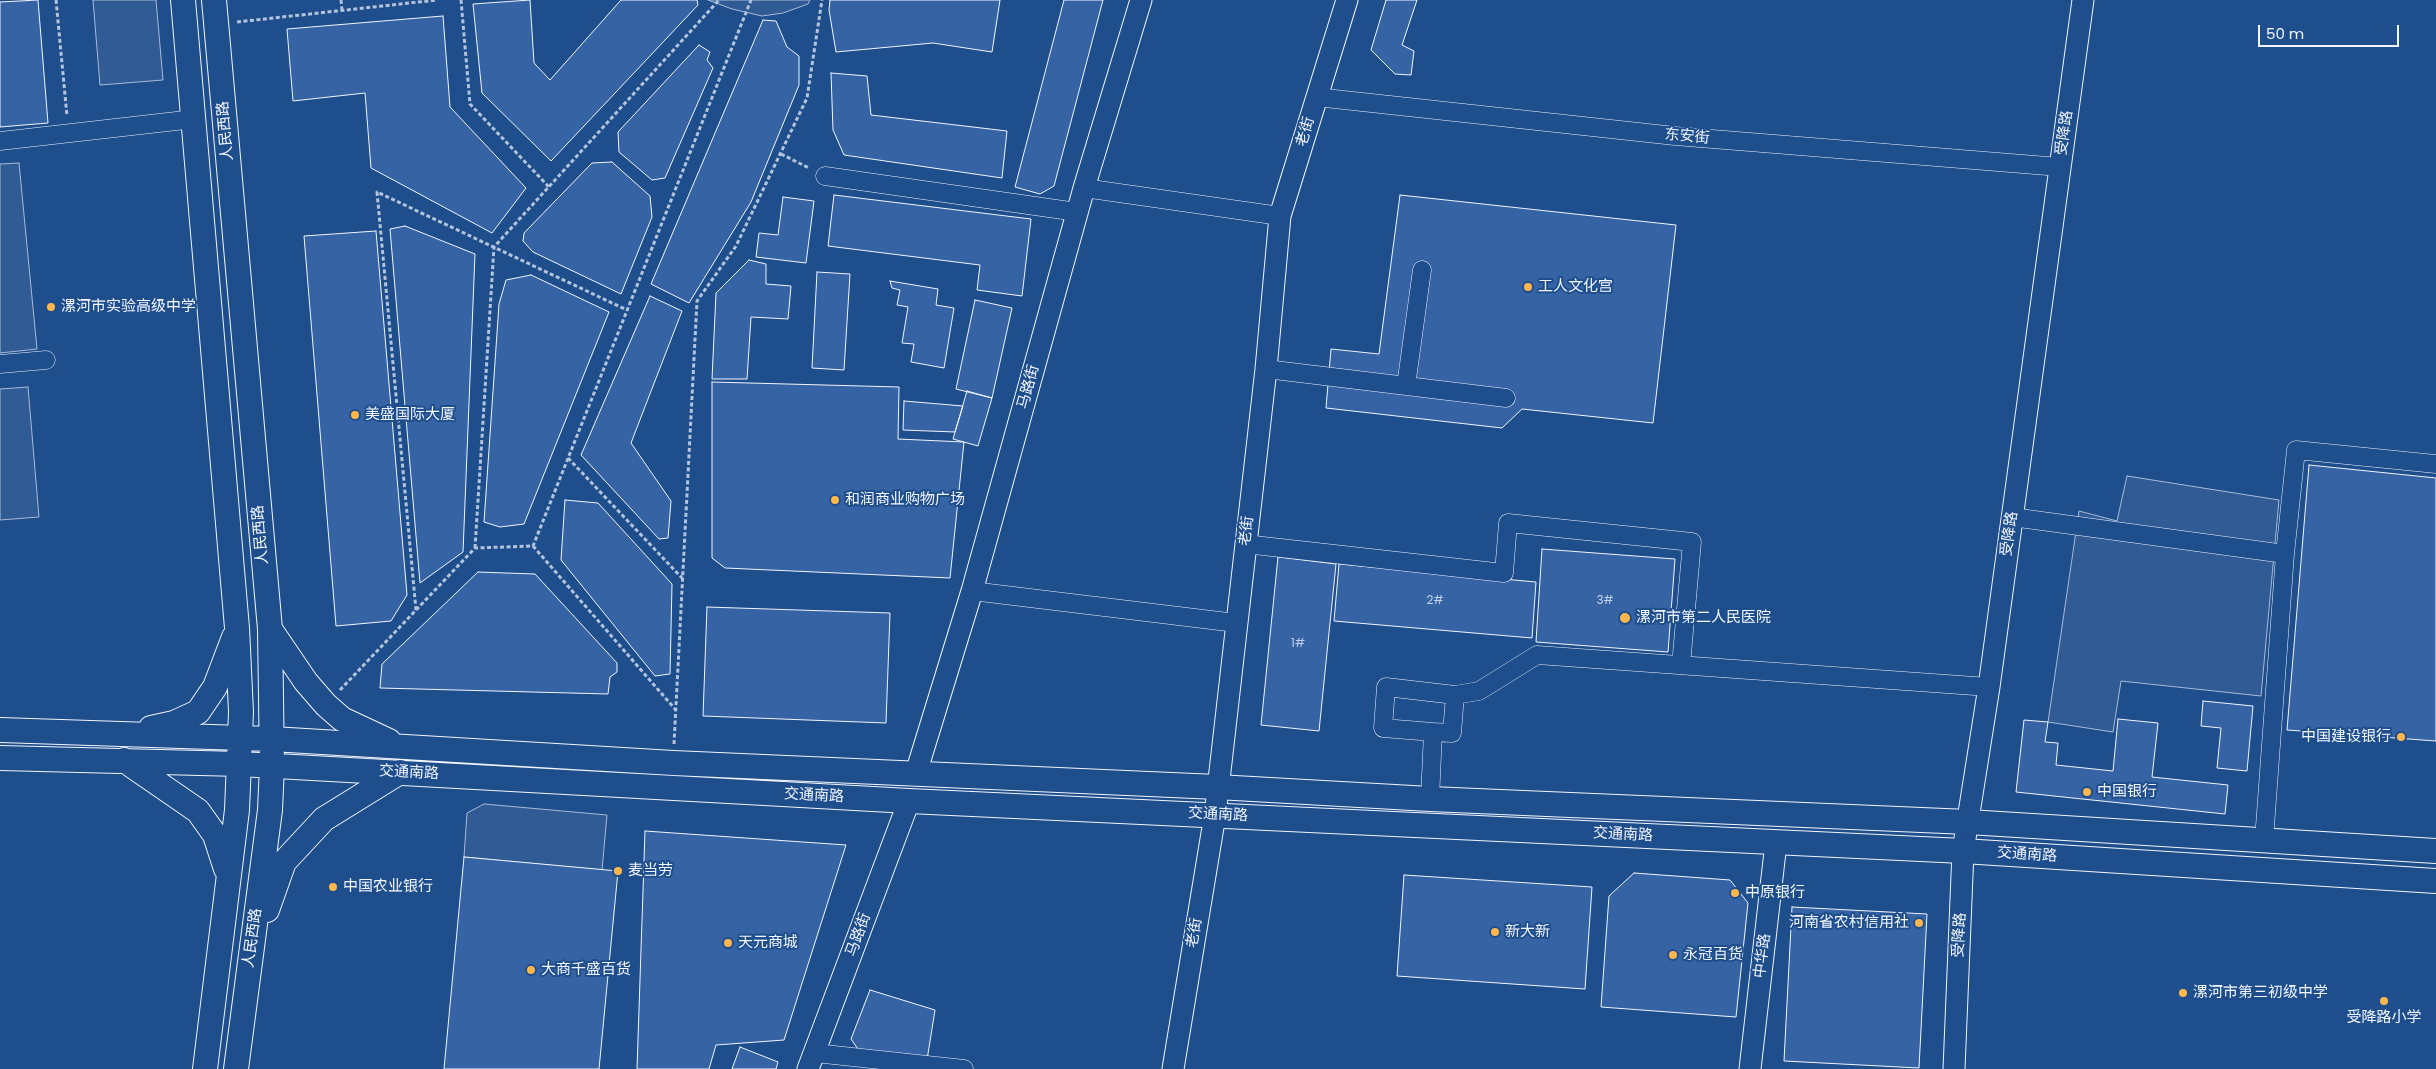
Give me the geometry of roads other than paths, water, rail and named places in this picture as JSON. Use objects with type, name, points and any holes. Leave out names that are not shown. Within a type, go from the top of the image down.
[{"type":"main road","name":"人民西路","points":[[182,0],[237,628],[242,738],[205,1069]]},
{"type":"main road","name":"人民西路","points":[[214,0],[270,629],[272,739],[270,810],[236,1069]]},
{"type":"main road","points":[[122,734],[174,723],[198,712],[216,687],[237,628]]},
{"type":"main road","points":[[270,629],[306,682],[326,706],[342,719],[402,747]]},
{"type":"main road","name":"交通南路","points":[[0,730],[272,739],[673,763],[1217,787],[1430,799],[1968,822],[2436,851]]},
{"type":"main road","name":"交通南路","points":[[0,758],[240,764],[909,801],[1963,851],[2436,882]]},
{"type":"main road","points":[[124,760],[198,811],[215,835],[228,876]]},
{"type":"main road","points":[[251,954],[284,862],[324,819],[400,772]]},
{"type":"street","name":"马路街","points":[[916,773],[972,591],[1077,212],[1141,0]]},
{"type":"street","name":"老街","points":[[1173,1069],[1215,815],[1266,368],[1280,216],[1347,0]]},
{"type":"street","name":"受降路","points":[[1954,1069],[1963,851],[1989,687],[2082,0]]},
{"type":"street","name":"东安街","points":[[1316,97],[1675,136],[2060,167]]},
{"type":"street","points":[[0,141],[194,120]]},
{"type":"street","points":[[825,176],[1077,212]]},
{"type":"street","points":[[1084,188],[1280,216]]},
{"type":"street","points":[[1406,386],[1422,270]]},
{"type":"street","points":[[0,364],[46,360]]},
{"type":"street","points":[[1266,368],[1506,398]]},
{"type":"street","points":[[2264,840],[2285,554],[2296,450],[2436,464]]},
{"type":"street","points":[[2012,517],[2285,554]]},
{"type":"street","points":[[1246,544],[1504,573],[1508,523],[1692,542],[1681,665]]},
{"type":"street","points":[[972,591],[1236,623]]},
{"type":"street","points":[[1455,695],[1452,733],[1383,728],[1386,688],[1455,695],[1479,691],[1538,655],[1989,687]]},
{"type":"street","points":[[1430,799],[1433,732]]},
{"type":"street","name":"马路街","points":[[811,1061],[909,801]]},
{"type":"street","name":"中华路","points":[[1750,1069],[1776,843]]},
{"type":"street","points":[[811,1061],[964,1069]]},
{"type":"place","name":"工人文化宫","points":[[1528,287]]},
{"type":"place","name":"漯河市实验高级中学","points":[[51,307]]},
{"type":"place","name":"美盛国际大厦","points":[[355,415]]},
{"type":"place","name":"和润商业购物广场","points":[[835,500]]},
{"type":"place","name":"漯河市第二人民医院","points":[[1625,618]]},
{"type":"place","name":"中国建设银行","points":[[2401,737]]},
{"type":"place","name":"中国银行","points":[[2087,792]]},
{"type":"place","name":"麦当劳","points":[[618,871]]},
{"type":"place","name":"中国农业银行","points":[[333,887]]},
{"type":"place","name":"中原银行","points":[[1735,893]]},
{"type":"place","name":"河南省农村信用社","points":[[1919,923]]},
{"type":"place","name":"新大新","points":[[1495,932]]},
{"type":"place","name":"天元商城","points":[[728,943]]},
{"type":"place","name":"永冠百货","points":[[1673,955]]},
{"type":"place","name":"大商千盛百货","points":[[531,970]]},
{"type":"place","name":"漯河市第三初级中学","points":[[2183,993]]},
{"type":"place","name":"受降路小学","points":[[2384,1001]]}]
